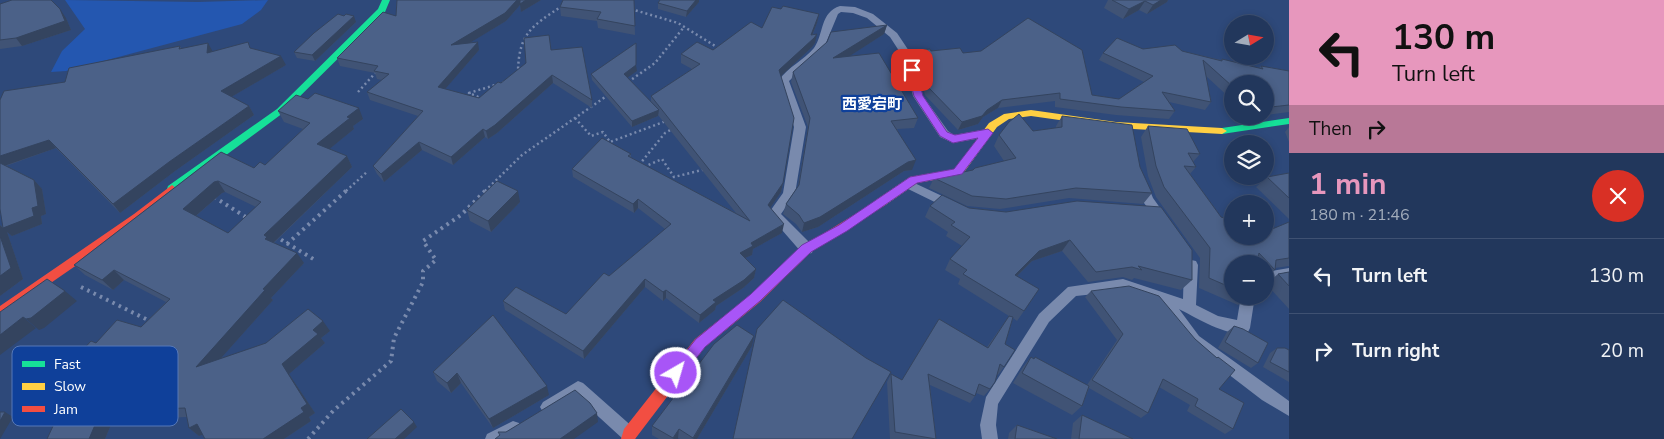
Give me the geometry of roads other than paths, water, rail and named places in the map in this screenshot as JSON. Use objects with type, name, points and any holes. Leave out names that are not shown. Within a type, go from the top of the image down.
[{"type":"street","points":[[0,313],[138,217],[185,179],[280,111],[382,10],[386,0]]},
{"type":"street","points":[[629,437],[700,343],[756,298],[807,248],[843,228],[914,180],[958,172],[993,126],[1007,116],[1031,113],[1131,126],[1216,132],[1289,121]]},
{"type":"lane","points":[[807,248],[774,214],[788,194],[800,127],[784,80],[820,48],[826,27],[834,12],[840,9],[855,10],[870,16],[894,35],[908,57],[918,96],[944,134],[953,139],[988,133]]},
{"type":"lane","points":[[1131,126],[1134,143]]},
{"type":"lane","points":[[1138,169],[1148,200],[1168,228]]},
{"type":"lane","points":[[908,184],[964,212]]},
{"type":"lane","points":[[1137,211],[1157,212]]},
{"type":"lane","points":[[1185,251],[1191,259],[1189,308]]},
{"type":"lane","points":[[1274,275],[1289,272]]},
{"type":"lane","points":[[990,439],[988,425],[991,402],[1044,318],[1073,291],[1123,285],[1161,297],[1215,321],[1243,328],[1247,305]]},
{"type":"lane","points":[[1161,297],[1194,340],[1267,395],[1288,408]]},
{"type":"lane","points":[[493,439],[578,388],[629,437]]},
{"type":"district","name":"西愛宕町","points":[[872,104]]}]
